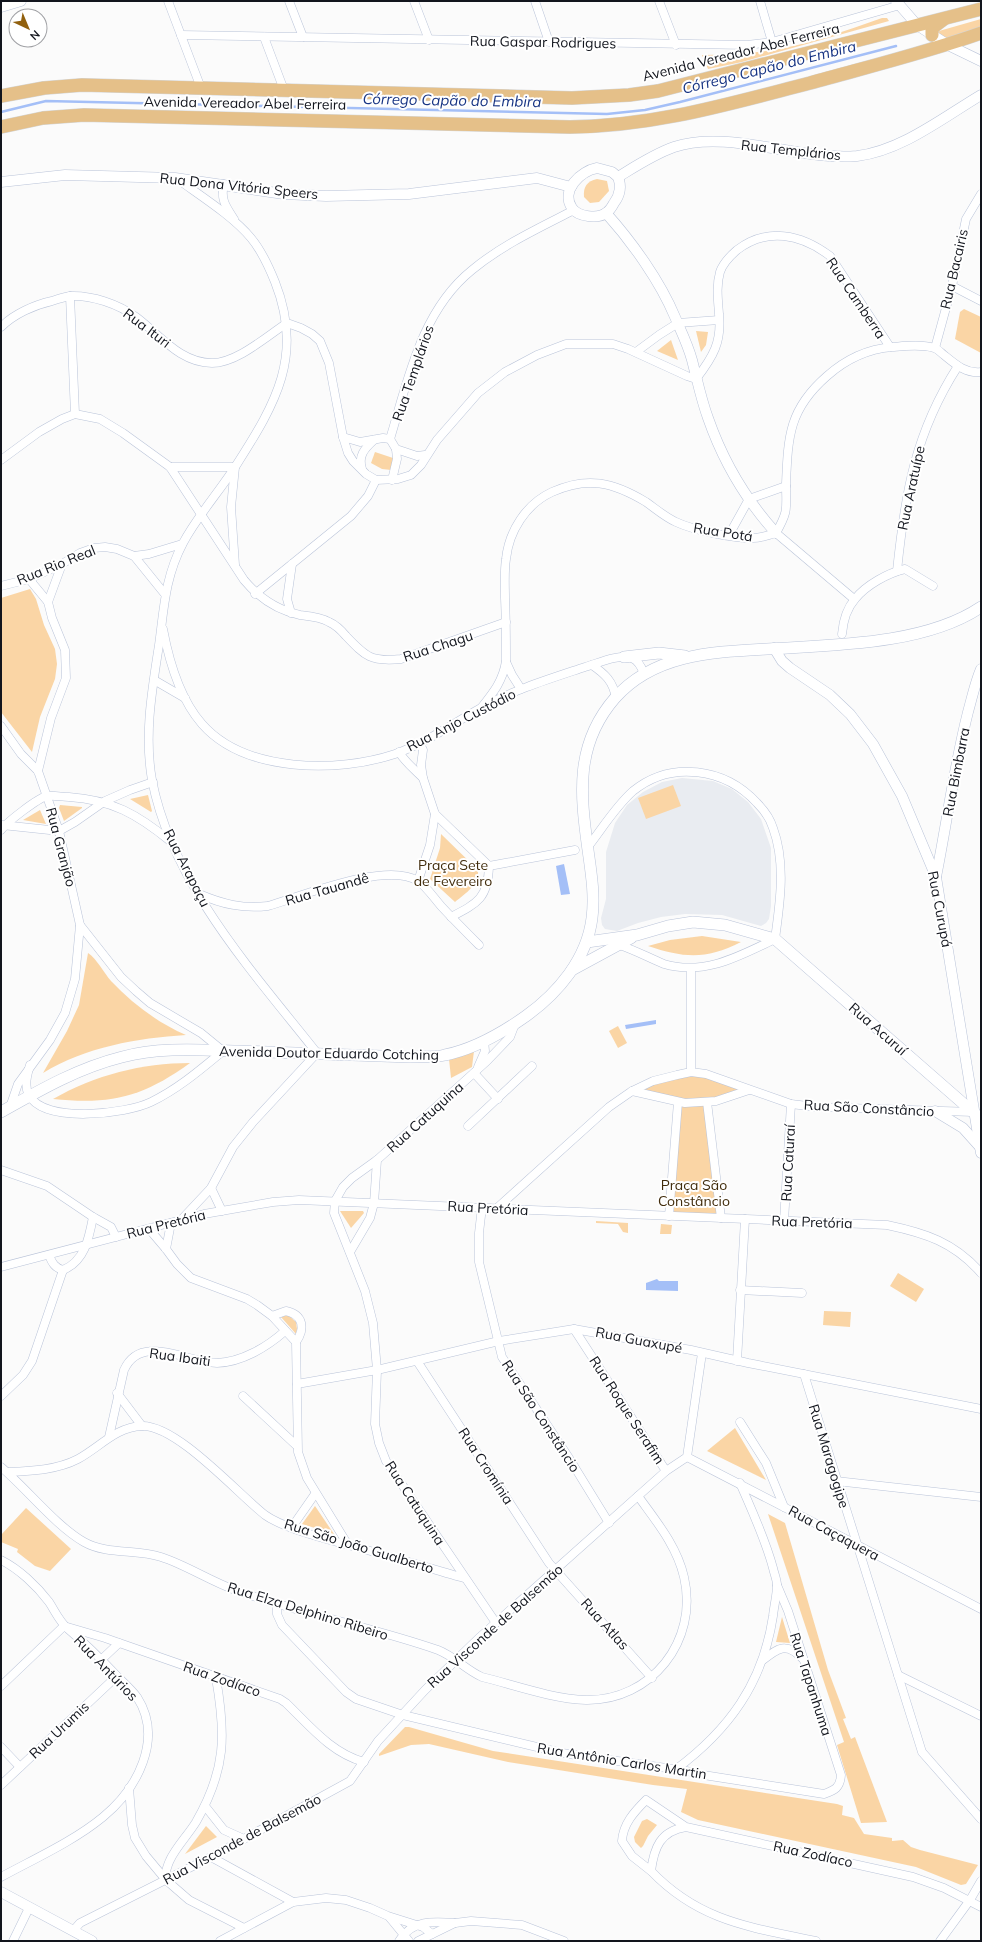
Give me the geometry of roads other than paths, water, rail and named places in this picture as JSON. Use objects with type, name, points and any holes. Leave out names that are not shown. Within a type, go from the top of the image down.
[{"type":"main road","name":"Avenida Vereador Abel Ferreira","points":[[1,96],[44,88],[82,85],[572,98],[629,95],[701,81],[981,9]]},
{"type":"main road","points":[[932,35],[932,28],[944,19]]},
{"type":"main road","name":"Avenida Vereador Abel Ferreira","points":[[1,127],[43,118],[84,115],[570,127],[624,125],[668,118],[727,104],[948,45],[981,33]]},
{"type":"main road","name":"Avenida Doutor Eduardo Cotching","points":[[6,1110],[50,1084],[85,1068],[123,1056],[157,1051],[195,1049],[407,1057],[444,1056],[484,1041],[515,1024],[548,997],[572,970],[587,942],[592,920],[593,901],[583,805],[583,760],[590,738],[601,718],[616,698],[644,674],[659,666],[686,656],[720,651],[862,642],[902,636],[944,625],[981,607]]},
{"type":"main road","points":[[624,657],[659,653],[686,656]]},
{"type":"main road","points":[[587,942],[637,935],[668,926],[694,922],[725,925],[775,940]]},
{"type":"main road","points":[[572,970],[637,935]]},
{"type":"main road","name":"Rua Acuruí","points":[[775,940],[978,1115]]},
{"type":"street","points":[[1,7],[21,1]]},
{"type":"street","points":[[168,1],[201,88]]},
{"type":"street","points":[[289,1],[302,37]]},
{"type":"street","points":[[414,1],[429,40]]},
{"type":"street","points":[[534,1],[549,42]]},
{"type":"street","points":[[659,1],[676,45]]},
{"type":"street","points":[[760,1],[772,42]]},
{"type":"street","points":[[899,2],[917,25],[948,45],[981,61]]},
{"type":"street","name":"Rua Gaspar Rodrigues","points":[[180,35],[748,46],[772,42],[899,2]]},
{"type":"street","points":[[264,37],[284,90]]},
{"type":"street","name":"Rua Templários","points":[[618,177],[655,155],[675,147],[705,142],[724,142],[820,156],[858,156],[877,152],[908,139],[981,95]]},
{"type":"street","points":[[591,169],[605,169],[618,177],[620,190],[617,199],[606,214],[590,216],[581,214],[574,210],[570,200],[571,187],[577,178],[591,169]]},
{"type":"street","name":"Rua Dona Vitória Speers","points":[[1,182],[65,175],[175,178],[284,194],[326,196],[410,194],[537,178],[571,187]]},
{"type":"street","points":[[175,178],[238,225],[251,238],[270,271],[281,298],[287,323],[288,344],[285,362],[276,395],[263,421],[235,466],[201,514]]},
{"type":"street","points":[[224,184],[222,197],[224,205],[238,225]]},
{"type":"street","name":"Rua Bacairis","points":[[935,348],[952,286],[966,219],[981,194]]},
{"type":"street","name":"Rua Templários","points":[[390,439],[419,348],[433,317],[449,293],[471,270],[500,250],[574,210]]},
{"type":"street","points":[[606,214],[624,232],[665,296],[678,323],[691,358],[707,418],[720,447],[749,499],[776,533],[854,599]]},
{"type":"street","name":"Rua Camberra","points":[[696,378],[715,352],[718,342],[720,320],[717,284],[720,271],[727,260],[744,244],[762,236],[786,236],[813,245],[830,256],[890,347]]},
{"type":"street","points":[[952,286],[981,302]]},
{"type":"street","points":[[70,296],[75,414]]},
{"type":"street","name":"Rua Ituri","points":[[1,327],[19,314],[41,303],[70,296],[94,299],[118,306],[136,317],[174,349],[189,359],[200,362],[214,363],[229,359],[250,348],[287,323]]},
{"type":"street","points":[[636,352],[678,323],[720,320]]},
{"type":"street","points":[[287,323],[301,328],[312,334],[320,341],[329,363],[343,437],[348,453],[362,470],[376,480],[392,480],[411,474],[421,464],[425,455],[478,393],[505,372],[537,355],[566,344],[614,344],[636,352],[686,376],[696,378]]},
{"type":"street","points":[[776,533],[785,517],[787,509],[786,486],[789,438],[793,420],[802,402],[813,388],[836,367],[854,357],[890,347],[935,348],[958,366],[972,373],[981,372]]},
{"type":"street","name":"Rua Aratuípe","points":[[897,571],[908,491],[917,450],[930,416],[958,366]]},
{"type":"street","points":[[1,460],[39,432],[62,419],[75,414],[100,419],[123,433],[170,467],[235,466]]},
{"type":"street","points":[[343,437],[360,442],[374,439],[390,439],[396,449],[397,459],[396,472],[392,480]]},
{"type":"street","points":[[362,470],[359,461],[365,448],[374,439]]},
{"type":"street","points":[[396,449],[417,456],[425,455]]},
{"type":"street","points":[[235,466],[231,507],[235,566]]},
{"type":"street","name":"Rua Chagu","points":[[170,467],[255,594],[271,604],[291,613],[328,621],[336,626],[363,653],[374,659],[401,659],[506,622]]},
{"type":"street","points":[[255,594],[351,516],[368,496],[376,480]]},
{"type":"street","name":"Rua Potá","points":[[481,708],[499,685],[505,672],[506,558],[509,541],[516,525],[530,507],[548,494],[569,484],[588,482],[608,485],[626,491],[677,522],[729,535],[751,538],[776,533]]},
{"type":"street","points":[[729,535],[749,499],[786,486]]},
{"type":"street","name":"Rua Arapaçu","points":[[201,514],[182,544],[164,593],[162,621],[148,732],[153,782],[171,842],[216,923],[317,1053]]},
{"type":"street","points":[[134,556],[149,554],[182,544]]},
{"type":"street","name":"Rua Rio Real","points":[[1,586],[29,579],[62,564],[80,553],[94,548],[105,547],[117,549],[134,556],[164,593]]},
{"type":"street","points":[[48,602],[62,564]]},
{"type":"street","points":[[291,613],[287,598],[292,564]]},
{"type":"street","points":[[842,634],[843,623],[854,599],[880,580],[897,571],[905,569],[933,586]]},
{"type":"street","points":[[29,579],[48,602],[52,618],[65,650],[67,666],[66,678],[51,718],[38,771]]},
{"type":"street","name":"Rua Anjo Custódio","points":[[162,621],[171,661],[185,698],[201,723],[214,736],[239,751],[253,756],[310,766],[326,767],[367,761],[399,752],[420,744],[481,708],[521,689],[592,665],[624,657]]},
{"type":"street","name":"Rua Curupá","points":[[774,648],[782,661],[790,668],[830,695],[850,714],[881,759],[902,796],[936,877],[978,1115],[980,1150]]},
{"type":"street","points":[[624,657],[638,661],[644,674]]},
{"type":"street","name":"Rua Potá","points":[[506,661],[512,675],[521,689]]},
{"type":"street","points":[[592,665],[610,679],[616,698]]},
{"type":"street","name":"Rua Bimbarra","points":[[936,877],[944,842],[954,770],[981,669]]},
{"type":"street","name":"Rua Anjo Custódio","points":[[154,680],[185,698]]},
{"type":"street","points":[[1,726],[21,754],[38,771]]},
{"type":"street","points":[[420,744],[423,750],[423,778],[435,814],[489,866]]},
{"type":"street","points":[[399,752],[405,761],[409,763],[423,778]]},
{"type":"street","points":[[409,763],[417,761],[422,757]]},
{"type":"street","name":"Rua Granjão","points":[[38,771],[59,832],[80,924]]},
{"type":"street","points":[[587,848],[619,805],[634,791],[657,778],[682,771],[705,773],[723,778],[736,785],[750,796],[762,809],[773,827],[780,857],[780,906],[775,940],[740,957],[719,964],[692,968],[664,964],[619,945]]},
{"type":"street","points":[[2,827],[59,832],[76,822],[105,801],[153,782]]},
{"type":"street","points":[[2,827],[47,796],[105,801],[144,821],[171,842]]},
{"type":"street","points":[[435,814],[428,852],[418,881],[479,945]]},
{"type":"street","points":[[921,841],[930,847],[937,847],[944,842]]},
{"type":"street","points":[[489,866],[575,850]]},
{"type":"street","points":[[451,917],[464,911],[481,898],[487,890],[489,866]]},
{"type":"street","name":"Rua Tauandê","points":[[199,894],[215,902],[253,908],[268,906],[375,875],[392,875],[418,881]]},
{"type":"street","points":[[30,1066],[26,1081],[29,1096],[38,1103],[59,1113],[95,1114],[124,1110],[149,1103],[173,1090],[223,1051],[201,1032],[150,1003],[136,991],[121,977],[80,924]]},
{"type":"street","points":[[6,1110],[18,1084],[50,1040],[65,1013],[75,979],[80,924]]},
{"type":"street","points":[[691,1072],[692,968]]},
{"type":"street","name":"Rua Catuquina","points":[[496,1623],[386,1461],[379,1443],[375,1424],[377,1370],[373,1323],[365,1291],[350,1252],[340,1232],[334,1213],[335,1201],[343,1187],[352,1178],[376,1160],[474,1073],[510,1037],[515,1024]]},
{"type":"street","name":"Rua Catuquina","points":[[474,1073],[485,1051],[484,1041]]},
{"type":"street","points":[[181,1220],[211,1188],[233,1147],[275,1096],[317,1053]]},
{"type":"street","points":[[468,1126],[532,1066]]},
{"type":"street","name":"Rua São Constâncio","points":[[497,1208],[609,1107],[632,1091],[653,1081],[691,1072],[706,1074],[791,1104],[816,1107],[935,1111],[978,1115]]},
{"type":"street","points":[[474,1073],[498,1098]]},
{"type":"street","points":[[632,1091],[678,1102],[708,1102],[716,1101],[750,1090]]},
{"type":"street","points":[[669,1216],[678,1102]]},
{"type":"street","points":[[708,1102],[721,1218]]},
{"type":"street","name":"Rua Caturaí","points":[[784,1221],[791,1104]]},
{"type":"street","points":[[935,1111],[963,1128],[980,1150]]},
{"type":"street","name":"Rua Catuquina","points":[[350,1252],[370,1218],[374,1203],[376,1160]]},
{"type":"street","points":[[1,1170],[47,1186],[110,1227],[116,1237]]},
{"type":"street","points":[[211,1188],[222,1211]]},
{"type":"street","name":"Rua Pretória","points":[[1,1267],[181,1220],[273,1202],[300,1200],[887,1225],[917,1231],[938,1240],[977,1265],[981,1273]]},
{"type":"street","name":"Rua São Constâncio","points":[[482,1207],[479,1233],[479,1262],[502,1357],[569,1458],[609,1523]]},
{"type":"street","points":[[49,1255],[55,1266],[63,1270],[70,1268],[80,1257],[86,1245],[93,1217]]},
{"type":"street","points":[[737,1361],[745,1219]]},
{"type":"street","points":[[166,1249],[171,1223]]},
{"type":"street","points":[[149,1229],[177,1264],[192,1278],[247,1299],[272,1316],[296,1342]]},
{"type":"street","points":[[1,1396],[23,1375],[32,1361],[63,1270]]},
{"type":"street","points":[[740,1290],[802,1293]]},
{"type":"street","points":[[272,1316],[286,1311],[297,1316],[301,1322],[302,1334],[296,1342],[297,1446],[307,1478],[315,1494],[348,1545]]},
{"type":"street","name":"Rua Guaxupé","points":[[297,1384],[377,1370],[499,1341],[574,1329],[981,1409]]},
{"type":"street","name":"Rua Roque Serafim","points":[[574,1329],[666,1471]]},
{"type":"street","name":"Rua Ibaiti","points":[[109,1436],[117,1393],[127,1362],[138,1353],[157,1352],[216,1363],[233,1361],[260,1349],[277,1338],[285,1330]]},
{"type":"street","points":[[687,1457],[702,1353]]},
{"type":"street","name":"Rua Cromínia","points":[[417,1361],[556,1571]]},
{"type":"street","name":"Rua Maragogipe","points":[[804,1374],[856,1545],[922,1752],[981,1819]]},
{"type":"street","points":[[117,1393],[142,1426]]},
{"type":"street","points":[[243,1396],[297,1446]]},
{"type":"street","points":[[740,1422],[766,1463],[784,1506]]},
{"type":"street","name":"Rua São João Gualberto","points":[[4,1470],[30,1471],[68,1464],[95,1448],[109,1436],[120,1431],[142,1426],[164,1432],[175,1438],[267,1516],[292,1527],[348,1545],[464,1578]]},
{"type":"street","name":"Rua Visconde de Balsemão","points":[[75,1935],[80,1923],[211,1857],[346,1784],[354,1777],[378,1741],[456,1660],[666,1471],[687,1457]]},
{"type":"street","name":"Rua Caçaquera","points":[[687,1457],[740,1483],[981,1609]]},
{"type":"street","name":"Rua Elza Delphino Ribeiro","points":[[4,1470],[65,1527],[83,1541],[106,1550],[149,1554],[162,1558],[234,1590],[277,1605],[440,1651],[456,1660],[471,1672],[482,1677],[552,1694],[585,1700],[608,1698],[622,1693],[652,1678]]},
{"type":"street","points":[[836,1480],[981,1497]]},
{"type":"street","name":"Rua Tapanhuma","points":[[740,1483],[764,1539],[777,1585],[803,1658],[838,1768],[840,1784]]},
{"type":"street","points":[[292,1527],[315,1494]]},
{"type":"street","points":[[638,1496],[669,1541],[680,1563],[686,1586],[686,1612],[680,1637],[666,1663],[652,1678]]},
{"type":"street","name":"Rua Antúrios","points":[[1,1560],[18,1571],[40,1591],[64,1626],[102,1659],[136,1696],[145,1714],[147,1724],[147,1748],[144,1760],[129,1788],[116,1804],[94,1823],[1,1877]]},
{"type":"street","name":"Rua Atlas","points":[[556,1571],[652,1678]]},
{"type":"street","points":[[675,1770],[694,1756],[732,1716],[746,1696],[763,1660],[772,1623],[777,1585]]},
{"type":"street","name":"Rua Antônio Carlos Martin","points":[[277,1605],[277,1614],[282,1625],[352,1697],[403,1715],[562,1753],[824,1794],[836,1790],[840,1784]]},
{"type":"street","points":[[1,1686],[64,1626]]},
{"type":"street","name":"Rua Zodíaco","points":[[64,1626],[80,1629],[286,1702],[309,1728],[323,1740],[351,1757],[364,1762]]},
{"type":"street","points":[[102,1659],[119,1643]]},
{"type":"street","points":[[763,1660],[776,1649],[784,1648],[796,1652],[803,1658]]},
{"type":"street","points":[[898,1675],[981,1716]]},
{"type":"street","name":"Rua Urumis","points":[[1,1785],[117,1676]]},
{"type":"street","points":[[165,1879],[170,1860],[195,1824],[205,1806],[219,1768],[223,1740],[222,1710],[216,1678]]},
{"type":"street","points":[[1,1747],[20,1767]]},
{"type":"street","points":[[129,1788],[132,1825],[135,1838],[141,1849],[165,1879],[189,1900],[244,1928]]},
{"type":"street","name":"Rua Zodíaco","points":[[651,1872],[632,1856],[622,1841],[626,1824],[646,1800],[686,1827],[893,1872],[926,1881],[970,1900],[981,1907]]},
{"type":"street","points":[[205,1806],[224,1830],[244,1838]]},
{"type":"street","points":[[686,1827],[676,1828],[663,1836],[656,1850],[651,1872],[681,1898],[708,1914],[740,1925],[816,1941]]},
{"type":"street","points":[[211,1857],[293,1902]]},
{"type":"street","points":[[153,1864],[162,1864],[170,1860]]},
{"type":"street","points":[[940,1941],[970,1900],[981,1881]]},
{"type":"street","points":[[1,1892],[75,1935],[92,1941]]},
{"type":"street","points":[[220,1941],[293,1902],[326,1898],[346,1900],[370,1908],[388,1916],[424,1927],[432,1934]]},
{"type":"street","points":[[12,1941],[29,1908]]},
{"type":"street","points":[[388,1916],[404,1933],[409,1941]]},
{"type":"street","points":[[399,1941],[404,1933],[417,1925],[436,1921],[455,1923],[471,1921],[522,1925],[564,1941]]},
{"type":"street","points":[[418,1941],[455,1923]]},
{"type":"water","points":[[564,864],[570,894],[561,895],[556,866]]},
{"type":"water","points":[[656,1020],[656,1024],[626,1029],[625,1025]]},
{"type":"water","points":[[657,1279],[659,1281],[678,1281],[678,1291],[646,1290],[646,1283]]},
{"type":"waterway","name":"Córrego Capão do Embira","points":[[1,112],[46,101],[607,114],[645,110],[680,102],[896,46]]},
{"type":"park label","name":"Praça Sete de Fevereiro","points":[[453,874]]},
{"type":"park label","name":"Praça São Constâncio","points":[[694,1194]]}]
